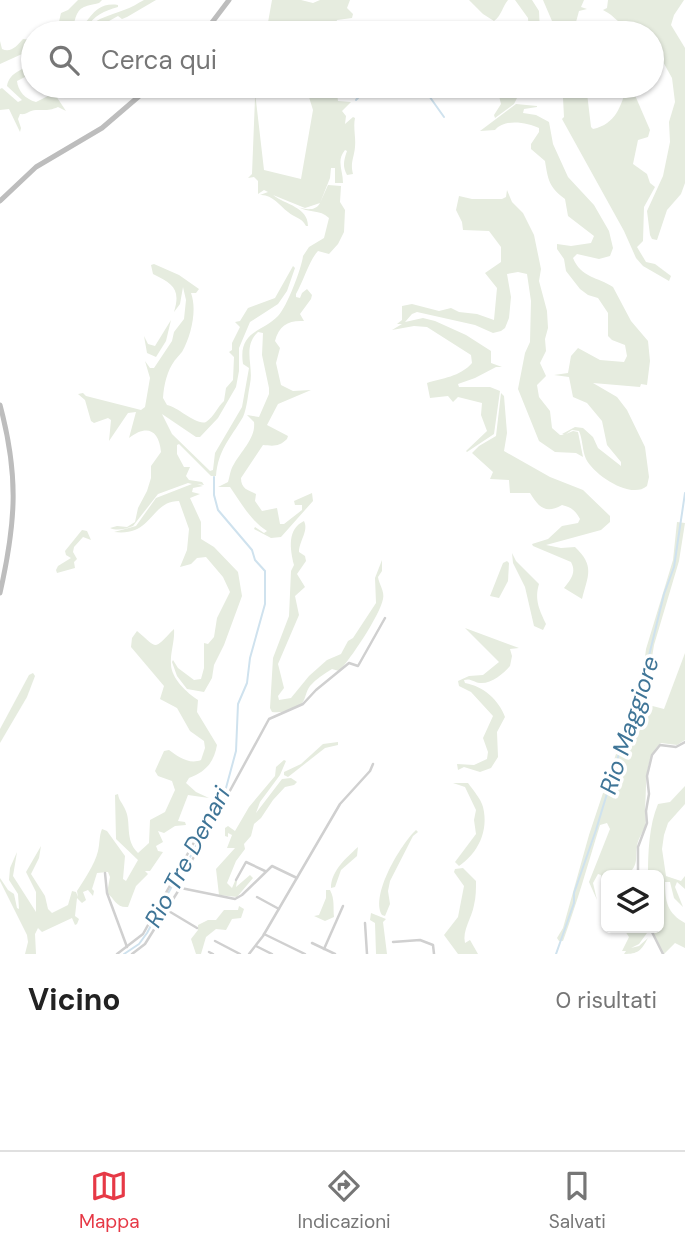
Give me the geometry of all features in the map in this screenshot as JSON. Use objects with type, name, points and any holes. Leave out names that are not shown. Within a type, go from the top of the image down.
[{"type":"main road","points":[[213,21],[229,0]]},
{"type":"main road","points":[[0,201],[36,167],[102,128],[137,98]]},
{"type":"main road","points":[[0,405],[12,455],[14,486],[10,541],[0,593]]},
{"type":"street","points":[[132,954],[144,946],[167,910],[270,719],[303,704],[349,663],[358,666],[385,618]]},
{"type":"street","points":[[638,870],[639,841],[647,823],[647,778],[652,755],[661,745],[676,747],[685,742]]},
{"type":"street","points":[[249,954],[264,934],[340,804],[373,765]]},
{"type":"street","points":[[117,954],[143,934],[217,801]]},
{"type":"street","points":[[236,880],[246,862],[265,871]]},
{"type":"street","points":[[170,886],[237,898],[265,871],[275,867],[297,878]]},
{"type":"street","points":[[180,870],[185,873]]},
{"type":"street","points":[[105,873],[107,893],[127,947]]},
{"type":"street","points":[[257,897],[279,909]]},
{"type":"street","points":[[324,949],[342,906]]},
{"type":"street","points":[[167,910],[197,928]]},
{"type":"street","points":[[365,923],[367,954]]},
{"type":"street","points":[[652,933],[663,954]]},
{"type":"street","points":[[264,934],[305,954]]},
{"type":"street","points":[[215,941],[240,954]]},
{"type":"street","points":[[393,942],[426,941],[433,946],[434,954]]},
{"type":"street","points":[[312,943],[335,954]]},
{"type":"street","points":[[256,946],[272,954]]},
{"type":"shaded area","points":[[78,0],[102,0],[82,8],[75,21],[59,21],[61,13]]},
{"type":"shaded area","points":[[144,0],[156,0],[122,19],[118,16],[109,21],[96,21],[100,19]]},
{"type":"shaded area","points":[[272,0],[301,0],[313,3],[320,0],[350,0],[347,8],[353,14],[352,18],[337,21],[268,21]]},
{"type":"shaded area","points":[[469,0],[508,0],[494,21]]},
{"type":"shaded area","points":[[515,0],[532,0],[539,11],[539,21],[528,21]]},
{"type":"shaded area","points":[[543,0],[584,0],[581,7],[587,9],[579,11],[576,21],[552,21]]},
{"type":"shaded area","points":[[608,0],[684,0],[671,25],[685,48],[685,183],[681,194],[667,210],[657,240],[650,235],[647,211],[663,176],[670,142],[669,122],[675,102],[672,78],[664,64],[664,21],[619,21],[603,10],[607,8]]},
{"type":"shaded area","points":[[118,5],[118,7],[93,21],[87,21],[102,7]]},
{"type":"shaded area","points":[[0,41],[2,49],[8,50],[21,41],[21,54],[0,64]]},
{"type":"shaded area","points":[[21,70],[21,79],[17,81],[21,98],[36,102],[44,98],[57,98],[66,111],[58,107],[20,114],[20,132],[9,109],[0,110],[2,88],[18,102],[22,100],[7,86],[14,74]]},
{"type":"shaded area","points":[[255,98],[264,170],[301,179],[313,110],[309,98],[338,98],[338,101],[351,102],[342,111],[346,116],[345,124],[355,118],[353,174],[347,175],[345,172],[345,150],[340,162],[343,183],[335,183],[335,168],[331,168],[320,203],[305,208],[273,195],[300,210],[308,226],[272,198],[260,195],[268,192],[264,190],[258,194],[258,181],[254,177],[248,178],[252,174]]},
{"type":"shaded area","points":[[500,98],[517,98],[514,104],[495,118],[494,115],[501,104]]},
{"type":"shaded area","points":[[563,98],[588,98],[591,127],[601,127],[616,113],[623,98],[636,98],[650,130],[648,137],[638,140],[633,164],[647,174],[650,183],[655,187],[644,207],[643,241],[637,247],[646,262],[655,264],[671,276],[669,281],[643,266],[636,258],[562,119]]},
{"type":"shaded area","points":[[516,104],[537,106],[524,109],[523,113],[536,115],[549,122],[553,144],[568,177],[594,205],[609,231],[613,248],[610,256],[599,259],[577,254],[573,258],[576,265],[585,273],[613,287],[631,321],[648,341],[650,361],[647,385],[641,384],[640,387],[593,383],[617,397],[627,410],[645,447],[649,477],[647,486],[640,490],[623,488],[597,472],[586,459],[579,431],[572,430],[566,434],[578,432],[583,457],[576,453],[555,452],[539,441],[518,389],[525,353],[530,342],[531,301],[527,274],[507,274],[511,297],[509,318],[501,331],[493,333],[475,325],[417,312],[405,322],[423,318],[466,335],[491,351],[491,363],[502,367],[496,367],[458,384],[459,387],[490,387],[500,391],[494,434],[467,452],[487,431],[481,415],[482,403],[458,397],[453,402],[448,396],[430,398],[427,383],[467,368],[472,363],[471,355],[427,327],[414,326],[392,330],[402,324],[397,324],[402,320],[402,306],[412,304],[439,311],[451,308],[494,320],[497,288],[485,273],[501,262],[501,247],[489,231],[463,230],[456,210],[459,196],[502,199],[506,197],[507,190],[534,235],[541,269],[539,281],[547,311],[548,328],[546,351],[540,363],[546,376],[537,385],[539,397],[550,411],[552,428],[560,435],[575,427],[583,428],[593,437],[598,448],[621,466],[621,462],[607,445],[602,421],[587,403],[573,397],[569,377],[554,375],[568,373],[571,356],[578,348],[600,360],[624,362],[627,356],[625,345],[608,336],[608,313],[598,298],[580,289],[566,271],[564,259],[557,249],[557,244],[571,246],[591,243],[594,236],[568,216],[565,199],[550,183],[545,161],[531,149],[539,128],[523,123],[510,123],[495,130],[480,131]]},
{"type":"shaded area","points":[[328,185],[341,186],[340,202],[345,210],[344,232],[329,254],[318,251],[309,265],[296,294],[296,297],[300,298],[307,289],[312,295],[300,314],[304,321],[285,325],[275,341],[280,348],[276,363],[281,385],[293,391],[311,390],[278,404],[267,425],[288,436],[287,439],[276,445],[263,445],[241,478],[244,487],[256,494],[255,501],[262,511],[277,508],[280,524],[284,524],[302,510],[302,505],[295,505],[294,501],[312,493],[313,501],[281,537],[271,538],[254,529],[255,527],[264,533],[267,531],[251,517],[230,487],[218,487],[228,482],[233,466],[253,433],[254,422],[247,415],[259,417],[269,394],[262,355],[263,333],[258,332],[253,338],[249,350],[251,377],[246,409],[222,452],[216,476],[211,476],[177,445],[177,454],[184,467],[190,467],[186,476],[189,480],[202,482],[204,485],[197,484],[203,486],[193,488],[192,492],[200,494],[190,498],[201,522],[201,539],[214,547],[238,572],[242,596],[214,665],[212,678],[204,692],[187,689],[177,676],[172,662],[173,660],[178,668],[194,680],[201,679],[204,643],[208,644],[214,637],[217,618],[230,592],[223,577],[206,557],[197,558],[191,564],[180,567],[187,550],[189,529],[179,501],[162,507],[137,529],[114,532],[136,526],[156,498],[192,484],[158,494],[133,526],[122,529],[110,528],[127,527],[135,522],[151,478],[151,466],[161,452],[160,445],[155,434],[147,430],[129,438],[136,412],[128,413],[109,441],[111,420],[108,418],[94,423],[91,421],[85,400],[78,394],[83,393],[141,410],[145,407],[150,378],[145,361],[150,368],[154,368],[184,319],[186,300],[183,287],[180,304],[174,312],[174,288],[153,274],[151,265],[154,264],[179,275],[199,289],[196,293],[191,293],[194,306],[191,330],[186,345],[168,373],[163,398],[167,405],[198,421],[206,422],[224,401],[226,388],[233,380],[234,357],[229,352],[240,327],[235,322],[240,321],[248,308],[275,298],[293,266],[295,268],[287,291],[278,304],[250,322],[239,348],[236,387],[218,418],[200,437],[196,437],[162,414],[172,434],[210,471],[213,470],[215,453],[242,407],[249,368],[243,364],[244,345],[252,334],[282,311],[294,287],[303,256],[309,247],[324,238],[329,218],[322,213],[298,207],[310,209],[320,203]]},
{"type":"shaded area","points":[[171,320],[166,341],[156,357],[147,353],[144,336],[148,344],[155,346]]},
{"type":"shaded area","points":[[501,393],[504,396],[507,433],[504,451],[550,477],[583,490],[610,516],[610,522],[601,530],[546,545],[575,547],[585,560],[588,577],[582,599],[564,588],[573,573],[571,562],[532,544],[548,539],[562,526],[578,523],[580,519],[577,514],[562,505],[552,509],[543,508],[530,493],[510,493],[509,480],[490,479],[493,472],[472,453],[496,436]]},
{"type":"shaded area","points":[[304,521],[305,529],[299,552],[305,556],[306,561],[297,574],[305,587],[295,596],[299,615],[278,664],[284,688],[278,696],[279,700],[291,698],[309,676],[327,660],[341,654],[348,641],[353,638],[376,603],[375,578],[382,560],[382,571],[378,577],[383,599],[364,637],[339,671],[332,669],[315,681],[297,708],[272,712],[273,658],[289,616],[291,571],[294,565],[291,552],[292,534]]},
{"type":"shaded area","points":[[677,522],[685,523],[679,561],[654,645],[648,682],[639,701],[664,709],[685,653],[685,740],[677,745],[661,743],[655,749],[647,774],[646,824],[638,843],[635,864],[632,870],[601,870],[601,875],[598,874],[593,883],[597,900],[589,882],[610,829],[607,823],[600,825],[568,927],[563,941],[559,941],[557,938],[563,928],[633,696],[642,681],[646,649],[673,560]]},
{"type":"shaded area","points":[[82,530],[87,531],[91,540],[83,537],[74,547],[73,552],[77,559],[74,562],[75,568],[57,573],[58,566],[71,558],[65,551]]},
{"type":"shaded area","points":[[512,553],[516,561],[539,584],[537,600],[546,624],[543,630],[534,626],[525,587],[513,563]]},
{"type":"shaded area","points":[[507,561],[508,581],[499,598],[490,596],[503,563]]},
{"type":"shaded area","points":[[465,628],[519,648],[510,649],[510,666],[496,678],[484,683],[464,680],[490,695],[505,717],[497,732],[498,757],[491,768],[480,772],[464,767],[458,770],[457,764],[474,765],[487,759],[488,752],[483,738],[493,716],[471,692],[459,686],[458,681],[469,676],[483,675],[499,662]]},
{"type":"shaded area","points":[[174,629],[171,660],[174,675],[180,685],[198,700],[197,712],[217,745],[208,766],[189,778],[186,783],[209,798],[188,795],[178,821],[185,822],[186,825],[175,826],[164,833],[158,831],[163,842],[156,846],[158,851],[163,852],[150,871],[145,871],[148,874],[136,886],[128,907],[118,905],[107,893],[110,877],[108,872],[97,873],[92,889],[93,896],[88,890],[83,892],[86,900],[82,903],[77,898],[77,924],[75,925],[72,918],[42,932],[38,928],[35,934],[36,954],[25,954],[27,935],[0,881],[0,878],[14,894],[19,909],[18,894],[9,880],[10,868],[17,852],[13,876],[36,912],[36,892],[26,872],[41,846],[39,858],[31,874],[52,913],[68,905],[72,891],[76,892],[78,897],[77,891],[97,856],[102,829],[107,831],[125,856],[123,879],[126,881],[138,860],[116,839],[115,795],[118,794],[125,809],[131,842],[138,853],[149,843],[150,820],[165,812],[175,790],[172,781],[158,776],[155,771],[164,751],[169,750],[188,761],[201,760],[204,741],[190,731],[177,708],[160,699],[164,686],[131,647],[132,638],[137,631],[155,645]]},
{"type":"shaded area","points":[[33,673],[35,676],[27,697],[0,743],[0,729],[29,675]]},
{"type":"shaded area","points":[[338,742],[338,745],[325,748],[288,777],[284,775],[284,772],[301,764],[323,744]]},
{"type":"shaded area","points":[[286,761],[280,775],[260,802],[256,813],[282,779],[291,778],[297,782],[285,787],[254,824],[251,836],[244,844],[245,849],[236,861],[227,883],[232,888],[235,881],[236,887],[250,875],[253,878],[237,897],[219,895],[216,869],[235,848],[227,848],[232,835],[228,833],[228,837],[225,836],[225,828],[228,826],[235,831],[249,807],[275,776],[276,767]]},
{"type":"shaded area","points":[[453,783],[468,783],[481,801],[484,816],[483,833],[477,848],[459,866],[455,862],[476,834],[476,810],[465,787]]},
{"type":"shaded area","points":[[685,786],[685,804],[668,823],[662,849],[666,876],[681,881],[685,876],[685,889],[677,882],[675,887],[683,907],[674,898],[670,882],[665,882],[668,906],[674,915],[685,923],[685,948],[675,943],[664,954],[653,933],[664,933],[664,870],[648,870],[650,839],[658,804],[670,802]]},
{"type":"shaded area","points":[[416,830],[418,832],[413,836],[390,881],[390,904],[385,916],[382,915],[380,895],[389,870]]},
{"type":"shaded area","points":[[358,847],[357,856],[341,870],[335,887],[331,888],[336,870]]},
{"type":"shaded area","points":[[463,868],[476,881],[475,902],[465,933],[465,943],[470,940],[478,954],[458,954],[444,935],[458,917],[464,886],[454,872],[455,869]]},
{"type":"shaded area","points":[[326,890],[330,890],[333,897],[334,917],[325,921],[314,916],[319,915],[326,898]]},
{"type":"shaded area","points":[[239,906],[244,909],[241,918],[232,919],[226,930],[216,929],[206,937],[201,954],[196,954],[191,939],[198,930],[198,925],[208,920],[216,920],[224,910],[238,910]]},
{"type":"shaded area","points":[[371,913],[386,919],[383,922],[387,954],[376,954],[375,923],[370,920]]},
{"type":"shaded area","points":[[626,933],[647,933],[639,944],[631,948],[639,946],[648,938],[639,951],[624,954],[626,951],[622,951],[629,937]]},
{"type":"waterway","points":[[431,98],[444,117]]},
{"type":"waterway","name":"Rio Tre Denari","points":[[124,954],[139,944],[147,933],[226,788],[236,751],[238,704],[247,683],[250,658],[265,604],[265,571],[255,560],[252,550],[218,510],[214,495],[214,477]]},
{"type":"waterway","name":"Rio Maggiore","points":[[556,954],[635,701],[646,679],[646,668],[664,594],[674,567],[685,493]]}]
